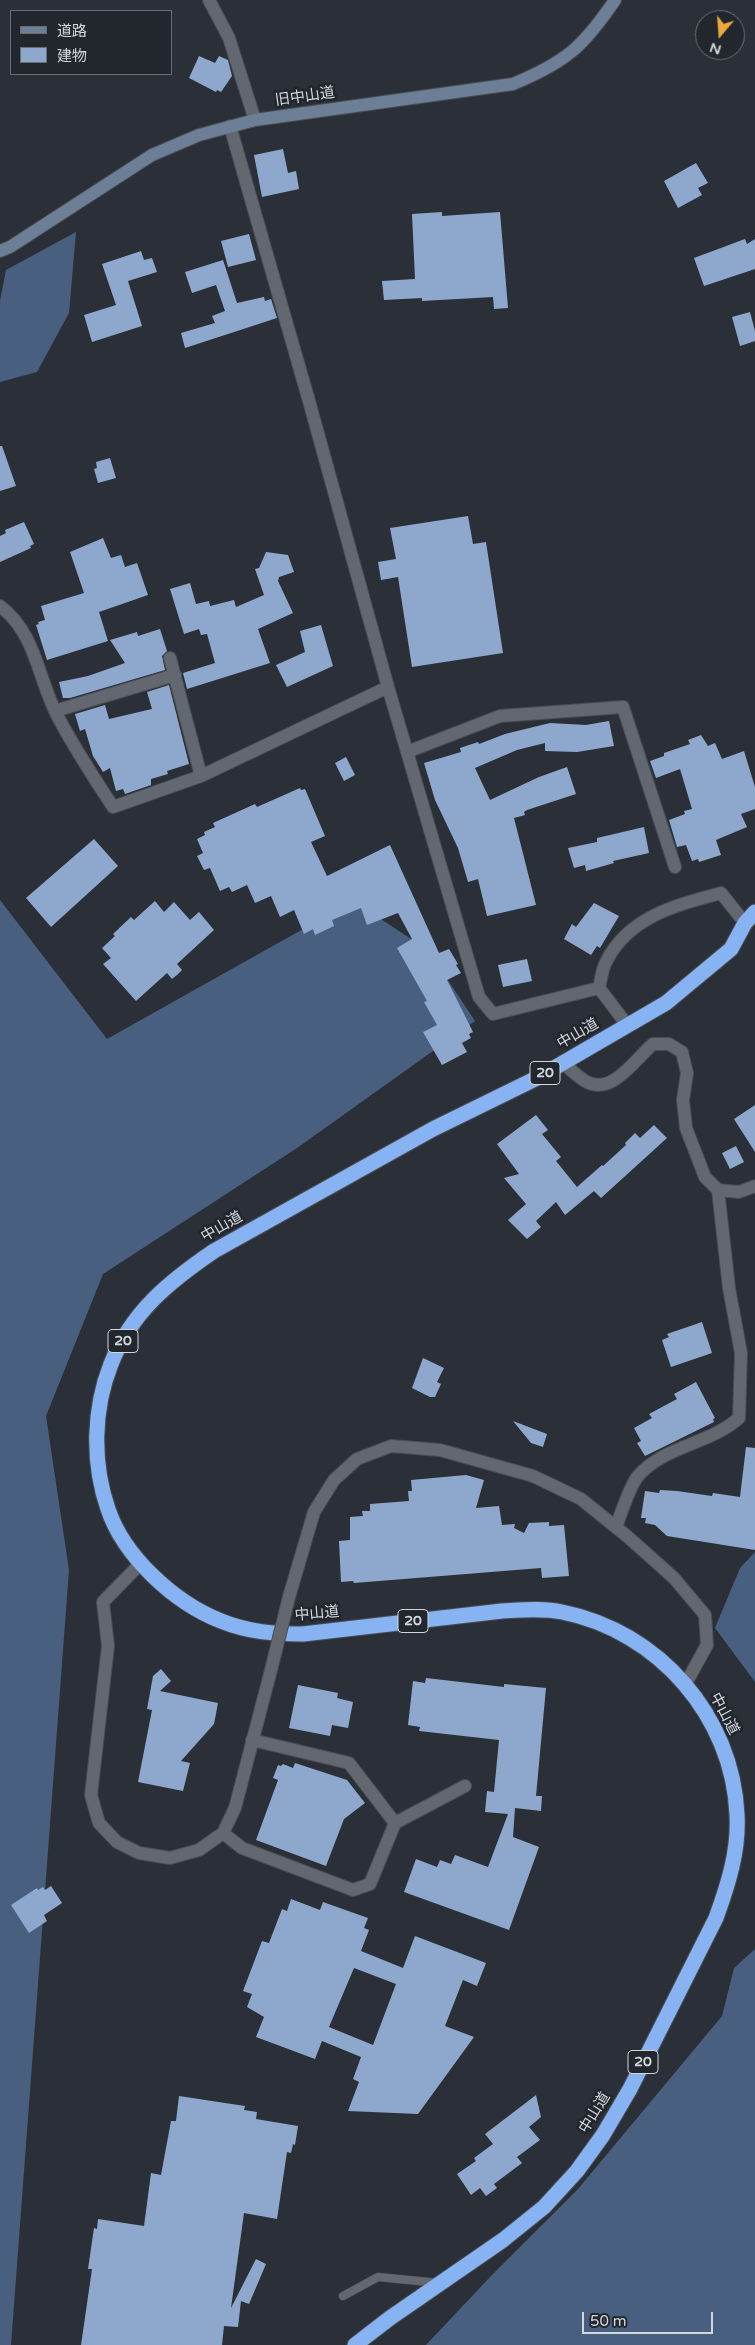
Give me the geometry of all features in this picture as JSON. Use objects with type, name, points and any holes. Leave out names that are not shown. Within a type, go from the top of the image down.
[{"type":"highway","name":"中山道","points":[[355,2345],[390,2318],[503,2240],[544,2207],[577,2171],[603,2134],[630,2089],[716,1918],[732,1869],[736,1846],[737,1815],[728,1768],[718,1735],[703,1707],[686,1684],[643,1646],[619,1632],[590,1620],[562,1612],[533,1609],[303,1634],[272,1634],[252,1631],[221,1621],[194,1609],[166,1587],[141,1563],[108,1510],[97,1451],[97,1427],[105,1383],[111,1364],[135,1320],[170,1282],[214,1251],[433,1129],[563,1063],[666,1004],[731,949],[750,917]]},
{"type":"street","points":[[209,0],[229,38],[255,120]]},
{"type":"street","name":"旧中山道","points":[[0,252],[152,155],[198,135],[255,120],[513,84],[547,70],[576,49],[597,27],[615,0]]},
{"type":"street","points":[[230,126],[309,401],[406,752],[479,997],[493,1014],[599,988]]},
{"type":"street","points":[[0,606],[9,613],[31,644],[55,711],[113,808],[201,776],[388,687]]},
{"type":"street","points":[[170,658],[201,776]]},
{"type":"street","points":[[55,711],[175,675]]},
{"type":"street","points":[[406,752],[500,716],[623,707],[674,867]]},
{"type":"street","points":[[599,988],[605,963],[624,935],[646,918],[677,904],[721,893],[750,917]]},
{"type":"street","points":[[599,988],[628,1026]]},
{"type":"street","points":[[563,1063],[586,1082],[601,1085],[619,1078],[653,1044],[669,1044],[682,1052],[687,1073],[683,1100],[686,1128],[705,1177],[718,1190],[729,1288],[741,1353],[739,1418],[730,1426],[664,1456],[637,1477],[616,1527]]},
{"type":"street","points":[[718,1190],[739,1192],[755,1186]]},
{"type":"street","points":[[141,1563],[103,1602],[108,1646],[91,1795],[99,1823],[117,1842],[139,1852],[170,1858],[199,1850],[223,1833],[235,1808],[289,1597],[314,1512],[334,1480],[358,1459],[391,1446],[440,1450],[533,1476],[581,1499],[616,1527],[674,1578],[705,1615],[707,1645],[686,1684]]},
{"type":"street","points":[[252,1740],[349,1763],[395,1823]]},
{"type":"street","points":[[223,1833],[242,1848],[353,1890],[370,1884],[395,1823],[465,1786]]},
{"type":"lane","points":[[343,2296],[378,2277],[441,2283]]},
{"type":"shaded area","points":[[76,232],[69,313],[37,372],[0,382],[0,301],[6,270]]},
{"type":"shaded area","points":[[0,900],[107,1039],[353,901],[428,950],[475,1021],[297,1148],[103,1274],[46,1416],[69,1570],[11,2345],[0,2345]]},
{"type":"shaded area","points":[[755,1552],[755,1682],[715,1628],[740,1568]]},
{"type":"shaded area","points":[[755,1949],[755,2345],[426,2345],[491,2276],[578,2189],[722,2016],[734,1968]]},
{"type":"building","points":[[199,56],[215,63],[219,56],[228,60],[232,76],[221,92],[217,90],[216,92],[189,78]]},
{"type":"building","points":[[283,149],[288,173],[296,171],[299,189],[262,197],[254,155]]},
{"type":"building","points":[[696,163],[708,183],[698,188],[702,195],[678,208],[664,181]]},
{"type":"building","points":[[442,212],[442,216],[500,212],[508,308],[494,309],[493,297],[422,301],[422,298],[384,300],[382,281],[415,279],[412,214]]},
{"type":"building","points":[[249,234],[256,260],[228,267],[221,241]]},
{"type":"building","points":[[745,239],[747,244],[755,239],[755,269],[704,286],[694,258]]},
{"type":"building","points":[[141,251],[144,260],[152,258],[157,272],[128,281],[142,326],[92,342],[84,315],[116,305],[102,264]]},
{"type":"building","points":[[223,260],[237,303],[264,297],[265,301],[271,299],[277,318],[185,348],[181,333],[215,323],[212,316],[225,311],[216,285],[192,293],[185,272]]},
{"type":"building","points":[[750,312],[755,331],[755,341],[740,346],[732,317]]},
{"type":"building","points":[[0,446],[2,446],[16,486],[0,491]]},
{"type":"building","points":[[110,458],[116,478],[98,483],[94,469],[97,468],[96,462]]},
{"type":"building","points":[[468,516],[473,544],[486,542],[503,653],[412,667],[398,577],[381,580],[378,562],[396,559],[390,528]]},
{"type":"building","points":[[24,522],[34,544],[30,546],[31,548],[0,562],[0,536],[6,533],[5,530]]},
{"type":"building","points":[[103,538],[111,558],[121,555],[125,567],[137,563],[148,595],[99,612],[108,641],[47,660],[36,625],[39,624],[38,622],[45,620],[41,606],[84,593],[70,552]]},
{"type":"building","points":[[266,552],[288,555],[294,572],[279,577],[278,581],[293,613],[258,629],[270,663],[187,689],[183,673],[215,663],[207,634],[201,635],[199,629],[184,634],[170,589],[190,583],[196,604],[209,601],[210,606],[234,600],[236,607],[264,595],[255,569],[259,568]]},
{"type":"building","points":[[321,625],[333,666],[287,687],[276,665],[305,652],[300,631]]},
{"type":"building","points":[[160,629],[167,651],[162,656],[165,670],[70,698],[63,698],[59,682],[88,676],[125,663],[110,640],[137,632],[138,636]]},
{"type":"building","points":[[169,685],[189,764],[167,771],[168,774],[151,779],[151,785],[125,794],[123,789],[116,791],[110,768],[103,772],[93,756],[85,729],[80,731],[75,714],[105,705],[109,719],[152,709],[147,692]]},
{"type":"building","points":[[609,721],[614,746],[577,752],[545,751],[545,743],[517,750],[475,768],[490,800],[539,777],[567,767],[576,794],[527,810],[524,812],[525,815],[514,818],[536,905],[487,916],[478,879],[468,882],[458,848],[435,800],[424,763],[461,752],[460,748],[478,742],[479,744],[505,734],[550,723],[586,725]]},
{"type":"building","points":[[701,735],[708,746],[715,743],[722,759],[744,751],[755,787],[755,809],[741,814],[747,827],[716,840],[721,855],[699,862],[698,859],[692,861],[686,845],[677,847],[669,820],[685,814],[684,811],[692,809],[680,769],[656,778],[650,761],[664,756],[664,753],[690,744],[688,740]]},
{"type":"building","points":[[346,757],[355,775],[344,781],[335,763]]},
{"type":"building","points":[[300,788],[301,790],[305,789],[325,836],[311,842],[327,876],[390,845],[439,953],[449,949],[458,964],[456,965],[461,973],[447,980],[473,1032],[469,1034],[471,1038],[462,1043],[467,1052],[442,1065],[423,1032],[437,1025],[424,1002],[427,1001],[397,948],[412,939],[398,913],[367,925],[361,908],[332,920],[334,926],[315,935],[313,929],[304,934],[294,910],[280,917],[271,896],[255,903],[247,885],[232,892],[229,887],[220,891],[210,868],[204,870],[197,856],[203,853],[197,839],[205,835],[204,832],[215,827],[213,823],[255,804],[257,807]]},
{"type":"building","points":[[644,827],[649,853],[613,861],[614,863],[586,871],[585,865],[574,868],[568,848],[597,842],[597,838]]},
{"type":"building","points":[[94,839],[118,866],[51,927],[26,898]]},
{"type":"building","points":[[155,901],[164,912],[174,902],[190,920],[199,912],[214,930],[177,964],[182,970],[177,975],[172,979],[167,973],[136,1001],[103,964],[111,958],[102,948],[115,936],[113,934],[131,917],[134,920]]},
{"type":"building","points":[[594,903],[619,916],[600,948],[597,946],[591,955],[564,939],[572,924],[576,927]]},
{"type":"building","points":[[527,959],[532,981],[503,987],[498,965]]},
{"type":"building","points":[[755,1105],[755,1152],[734,1119]]},
{"type":"building","points":[[536,1115],[548,1130],[542,1134],[561,1157],[556,1161],[577,1187],[626,1145],[625,1143],[635,1133],[640,1138],[654,1125],[667,1138],[601,1198],[594,1191],[565,1215],[556,1202],[536,1221],[541,1227],[527,1239],[508,1220],[526,1204],[504,1178],[519,1174],[497,1144]]},
{"type":"building","points":[[736,1146],[744,1162],[730,1169],[722,1153]]},
{"type":"building","points":[[702,1322],[712,1353],[671,1367],[662,1340],[669,1337],[667,1334]]},
{"type":"building","points":[[423,1358],[444,1368],[437,1382],[441,1384],[435,1397],[430,1397],[412,1388]]},
{"type":"building","points":[[696,1382],[715,1418],[713,1419],[714,1422],[645,1456],[637,1443],[641,1441],[634,1428],[652,1418],[649,1414],[677,1399],[674,1394]]},
{"type":"building","points":[[513,1421],[547,1434],[543,1447],[531,1443]]},
{"type":"building","points":[[746,1447],[755,1448],[755,1550],[667,1536],[655,1525],[645,1523],[646,1518],[641,1518],[645,1491],[659,1493],[660,1490],[677,1491],[712,1496],[713,1493],[740,1497]]},
{"type":"building","points":[[466,1475],[484,1480],[476,1508],[499,1506],[502,1525],[515,1524],[514,1528],[524,1533],[529,1523],[549,1522],[549,1526],[564,1525],[569,1576],[542,1578],[541,1568],[354,1583],[353,1581],[341,1582],[339,1541],[350,1540],[350,1517],[363,1516],[362,1511],[370,1511],[370,1504],[409,1501],[408,1491],[412,1491],[411,1480]]},
{"type":"building","points":[[161,1669],[171,1681],[160,1691],[218,1703],[214,1724],[181,1761],[190,1763],[183,1791],[138,1782],[152,1710],[147,1709],[153,1676]]},
{"type":"building","points":[[426,1678],[504,1687],[504,1684],[546,1688],[536,1796],[542,1796],[541,1811],[515,1808],[513,1837],[539,1847],[509,1930],[404,1892],[416,1859],[437,1867],[440,1860],[451,1864],[455,1855],[488,1867],[508,1814],[485,1812],[487,1791],[494,1792],[499,1740],[419,1731],[420,1727],[408,1725],[413,1681],[425,1683]]},
{"type":"building","points":[[298,1685],[338,1693],[337,1698],[353,1702],[348,1728],[332,1725],[330,1736],[289,1728]]},
{"type":"building","points":[[295,1763],[347,1780],[365,1803],[344,1819],[326,1866],[256,1840],[278,1780],[273,1778],[278,1765],[281,1766],[283,1764],[293,1768]]},
{"type":"building","points":[[51,1886],[62,1903],[44,1915],[47,1921],[29,1933],[11,1905],[37,1888],[38,1890],[43,1887],[45,1890]]},
{"type":"building","points":[[291,1899],[320,1910],[323,1902],[368,1918],[364,1928],[369,1930],[361,1951],[403,1968],[415,1936],[486,1963],[477,1986],[463,1980],[445,2026],[474,2037],[418,2114],[348,2111],[359,2082],[353,2079],[361,2057],[322,2041],[315,2059],[256,2037],[264,2017],[247,2007],[252,1994],[243,1991],[262,1941],[269,1943],[282,1909],[287,1911]],"holes":[[[354,1968],[396,1984],[373,2045],[329,2027]]]},
{"type":"building","points":[[536,2095],[541,2117],[529,2127],[540,2140],[517,2157],[522,2163],[494,2184],[497,2188],[486,2196],[480,2188],[471,2195],[457,2174],[476,2161],[474,2158],[493,2144],[485,2134]]},
{"type":"building","points":[[179,2096],[245,2106],[244,2110],[257,2112],[256,2119],[298,2126],[295,2145],[293,2144],[291,2153],[287,2152],[277,2219],[244,2213],[231,2308],[256,2259],[266,2264],[249,2304],[241,2301],[238,2327],[224,2326],[222,2345],[81,2345],[92,2269],[88,2269],[94,2228],[97,2229],[98,2219],[144,2226],[151,2173],[161,2175],[171,2121],[176,2121]]}]
